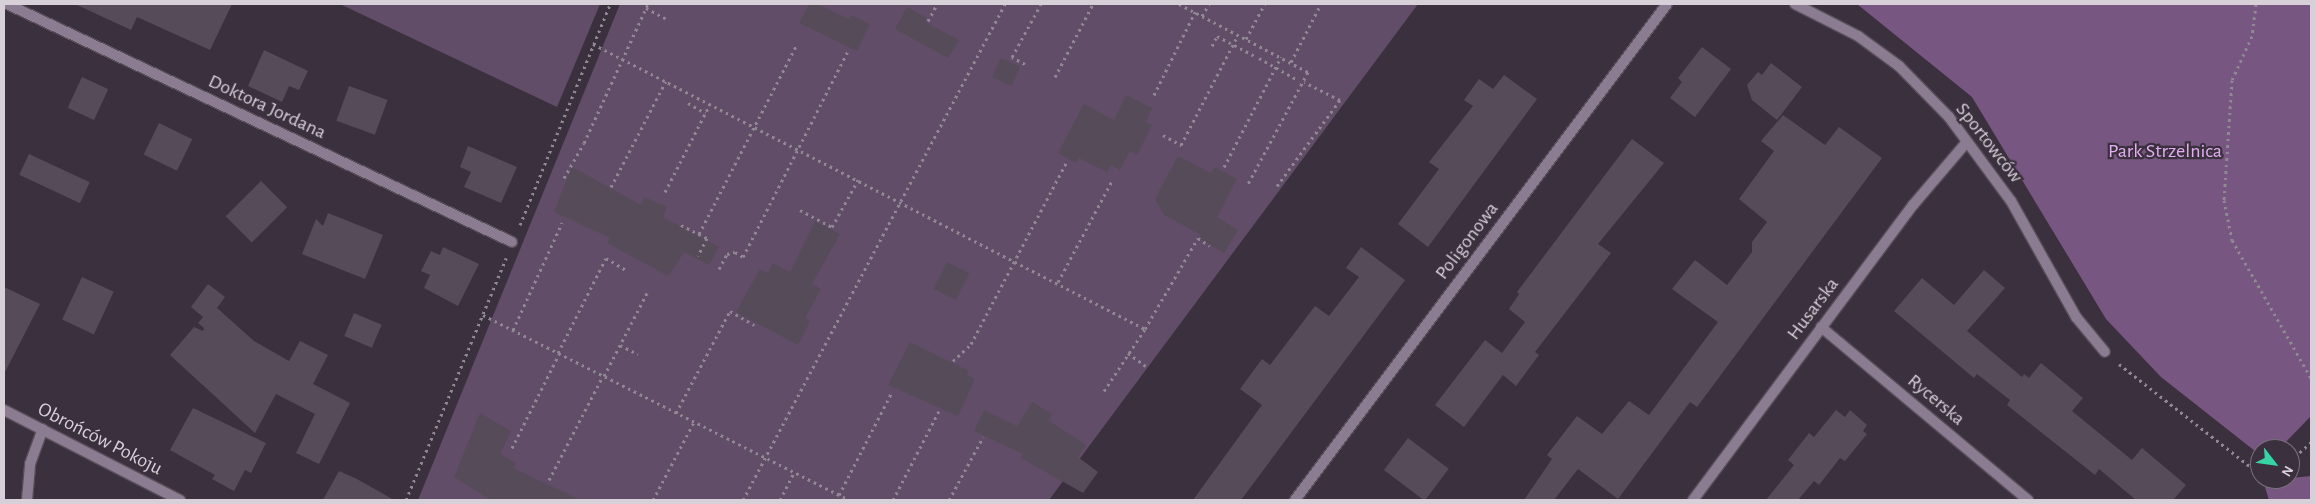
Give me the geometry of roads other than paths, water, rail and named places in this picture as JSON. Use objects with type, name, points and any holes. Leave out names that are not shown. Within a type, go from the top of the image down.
[{"type":"street","name":"Doktora Jordana","points":[[7,4],[512,242]]},
{"type":"street","name":"Poligonowa","points":[[1295,500],[1667,4]]},
{"type":"street","name":"Sportowców","points":[[1795,4],[1858,36],[1899,66],[1949,117],[1966,143],[2011,201],[2076,317],[2105,352]]},
{"type":"street","name":"Husarska","points":[[1693,500],[1940,170],[1966,143]]},
{"type":"street","name":"Rycerska","points":[[1821,327],[2028,500]]},
{"type":"street","name":"Obrońców Pokoju","points":[[4,410],[180,500]]},
{"type":"street","points":[[27,500],[30,464],[43,429]]},
{"type":"park label","name":"Park Strzelnica","points":[[2165,151]]}]
